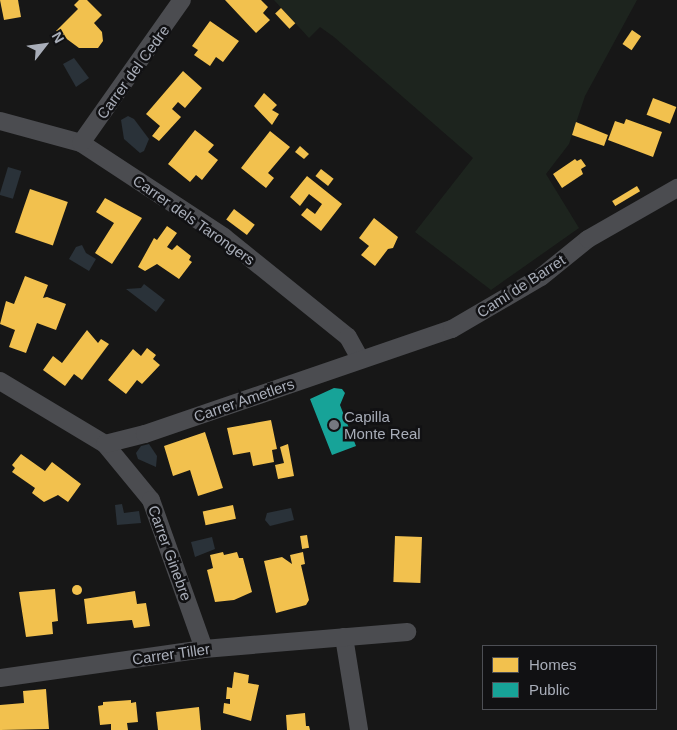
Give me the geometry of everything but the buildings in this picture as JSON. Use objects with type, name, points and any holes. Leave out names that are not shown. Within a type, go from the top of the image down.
[{"type":"street","name":"Carrer del Cedre","points":[[81,143],[182,0]]},
{"type":"street","name":"Carrer dels Tarongers","points":[[0,121],[81,143],[224,237],[348,337],[362,360]]},
{"type":"street","name":"Camí de Barret","points":[[382,353],[452,329],[541,276],[588,239],[677,188]]},
{"type":"street","name":"Carrer Ametlers","points":[[106,444],[145,434],[382,353]]},
{"type":"street","name":"Carrer Ginebre","points":[[0,381],[106,444],[151,500],[204,649]]},
{"type":"street","name":"Carrer Tiller","points":[[0,678],[204,649],[407,632]]},
{"type":"street","points":[[344,637],[359,730]]},
{"type":"shaded area","points":[[274,0],[637,0],[585,96],[569,144],[546,174],[579,228],[491,290],[415,232],[473,158],[334,37],[320,27],[309,38]]},
{"type":"shaded area","points":[[74,58],[89,78],[76,87],[63,64]]},
{"type":"shaded area","points":[[128,116],[134,119],[149,139],[144,151],[140,153],[124,139],[121,120]]},
{"type":"shaded area","points":[[8,167],[21,171],[13,199],[0,195]]},
{"type":"shaded area","points":[[82,245],[86,253],[96,259],[89,271],[69,259],[76,247]]},
{"type":"shaded area","points":[[144,284],[165,300],[156,312],[126,289],[141,288]]},
{"type":"shaded area","points":[[149,444],[157,456],[156,467],[138,459],[136,453],[141,446]]},
{"type":"shaded area","points":[[122,504],[124,513],[139,511],[141,523],[117,525],[115,505]]},
{"type":"shaded area","points":[[291,508],[294,520],[270,526],[265,520],[267,513]]},
{"type":"shaded area","points":[[212,537],[215,549],[195,557],[191,542]]},
{"type":"place","name":"Capilla Monte Real","points":[[334,425]]}]
